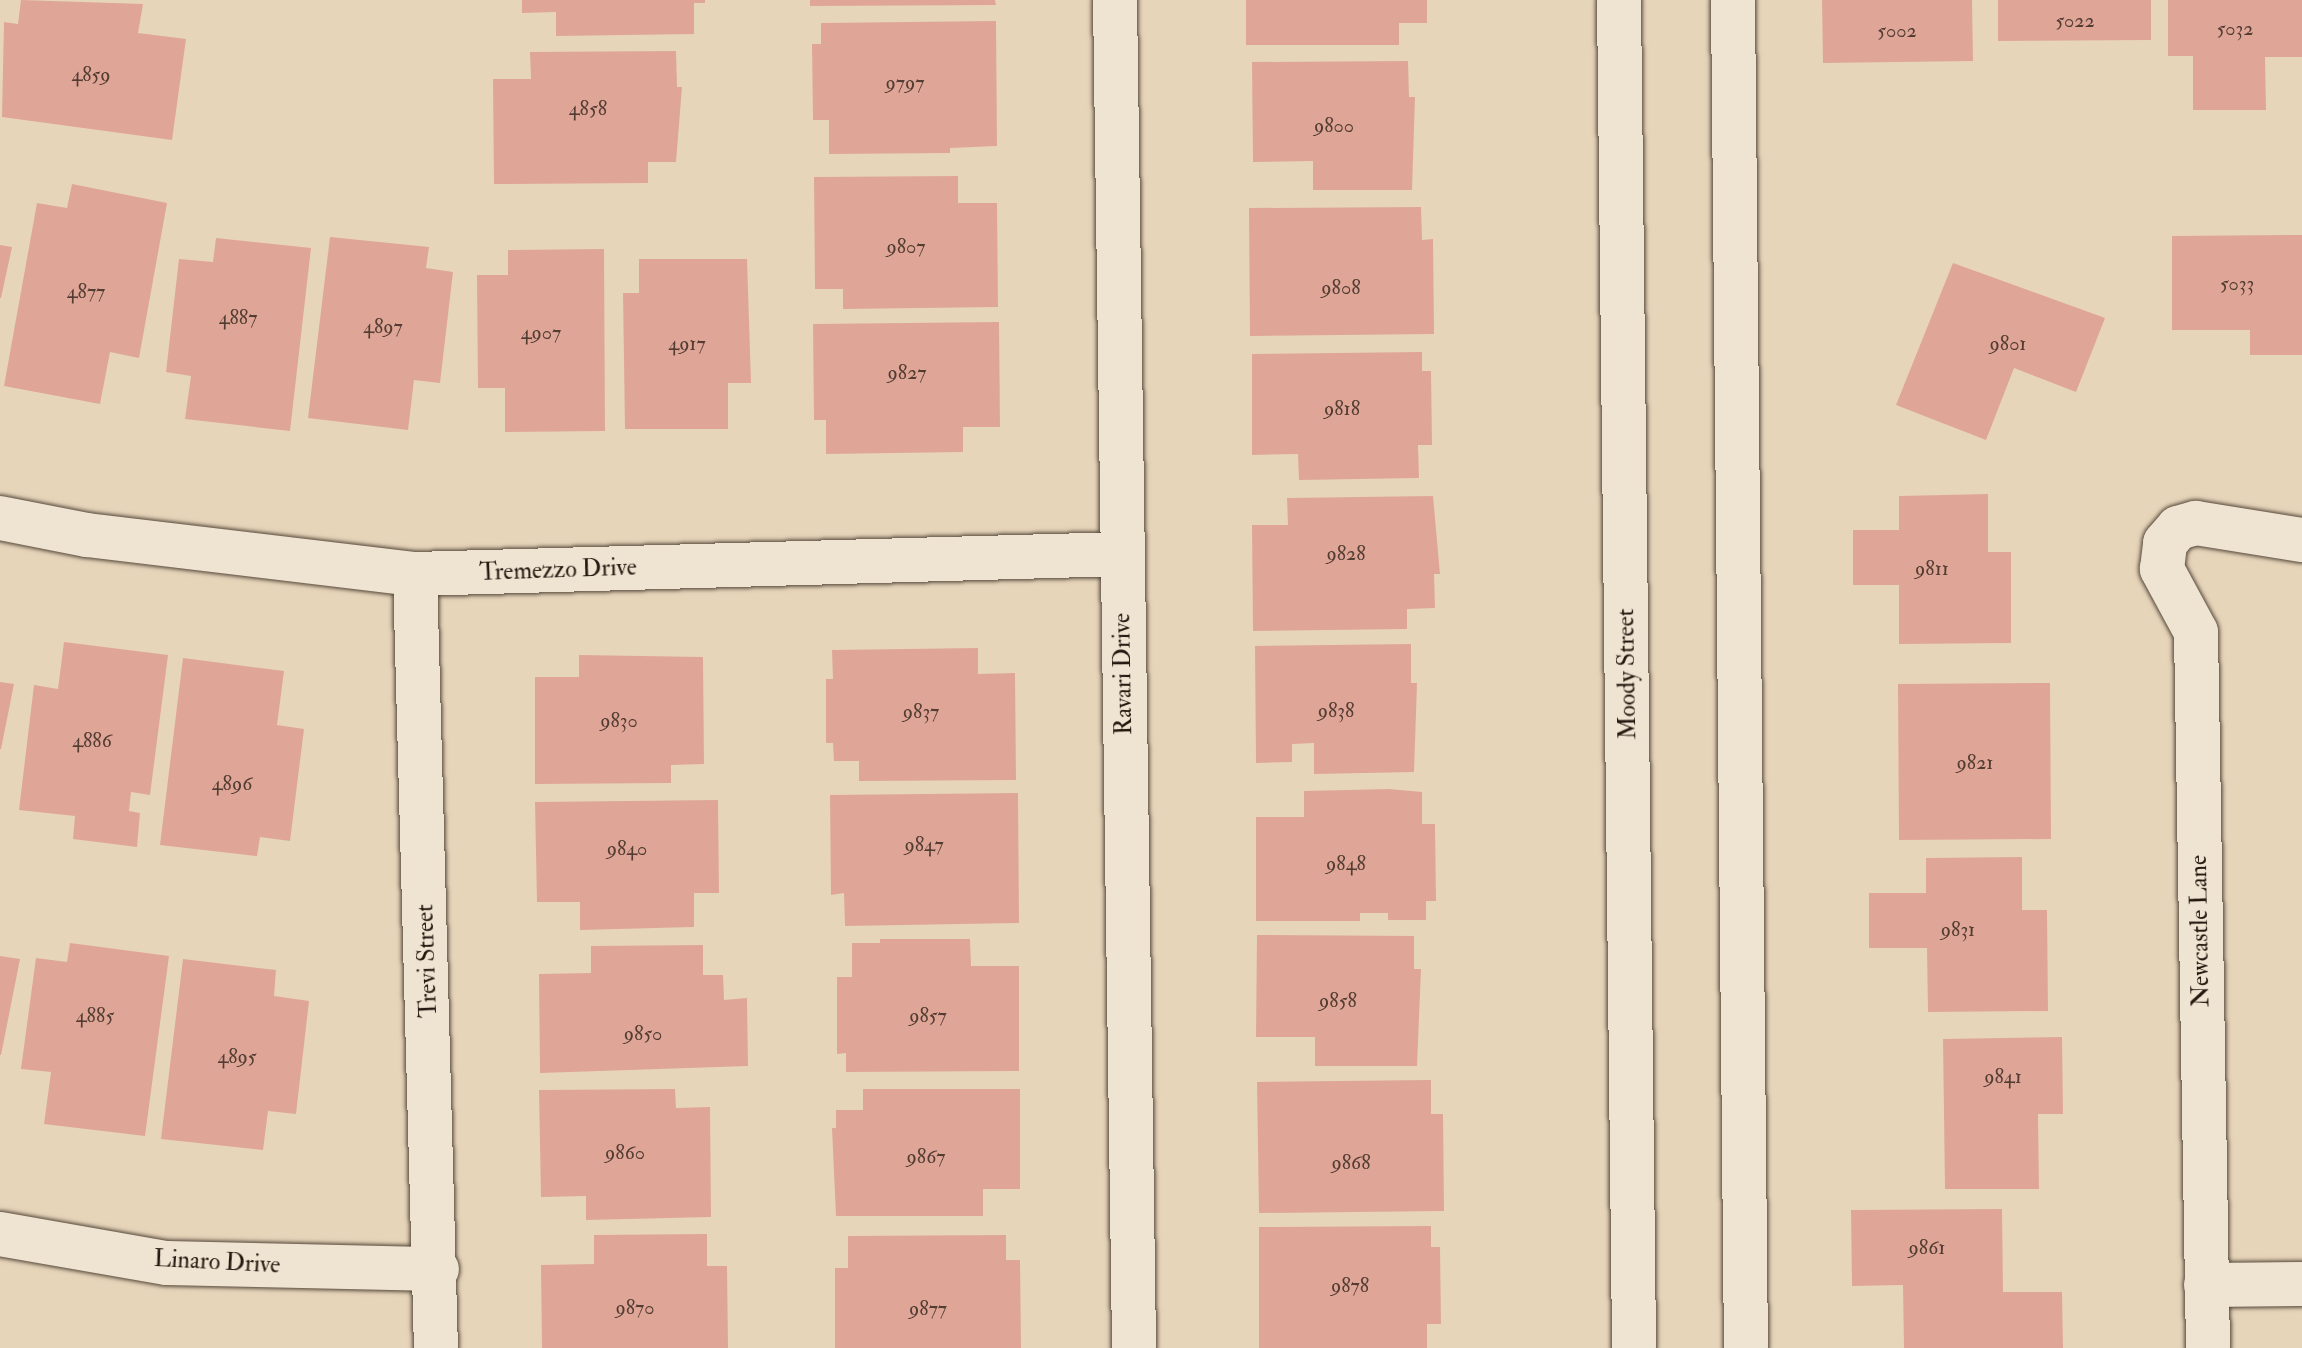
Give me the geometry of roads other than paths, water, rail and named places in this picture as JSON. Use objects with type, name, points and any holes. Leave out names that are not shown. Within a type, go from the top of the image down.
[{"type":"street","name":"Ravari Drive","points":[[1115,0],[1120,554],[1134,1348]]},
{"type":"street","name":"Moody Street","points":[[1619,0],[1634,1348]]},
{"type":"street","points":[[1733,0],[1746,1348]]},
{"type":"street","name":"Tremezzo Drive","points":[[0,518],[87,535],[415,574],[1120,554]]},
{"type":"street","name":"Newcastle Lane","points":[[2208,1348],[2196,632],[2162,569],[2165,543],[2178,528],[2196,523],[2302,540]]},
{"type":"street","name":"Trevi Street","points":[[415,574],[437,1269],[436,1348]]},
{"type":"street","name":"Linaro Drive","points":[[0,1234],[167,1263],[437,1269]]},
{"type":"street","points":[[2206,1285],[2302,1284]]}]
